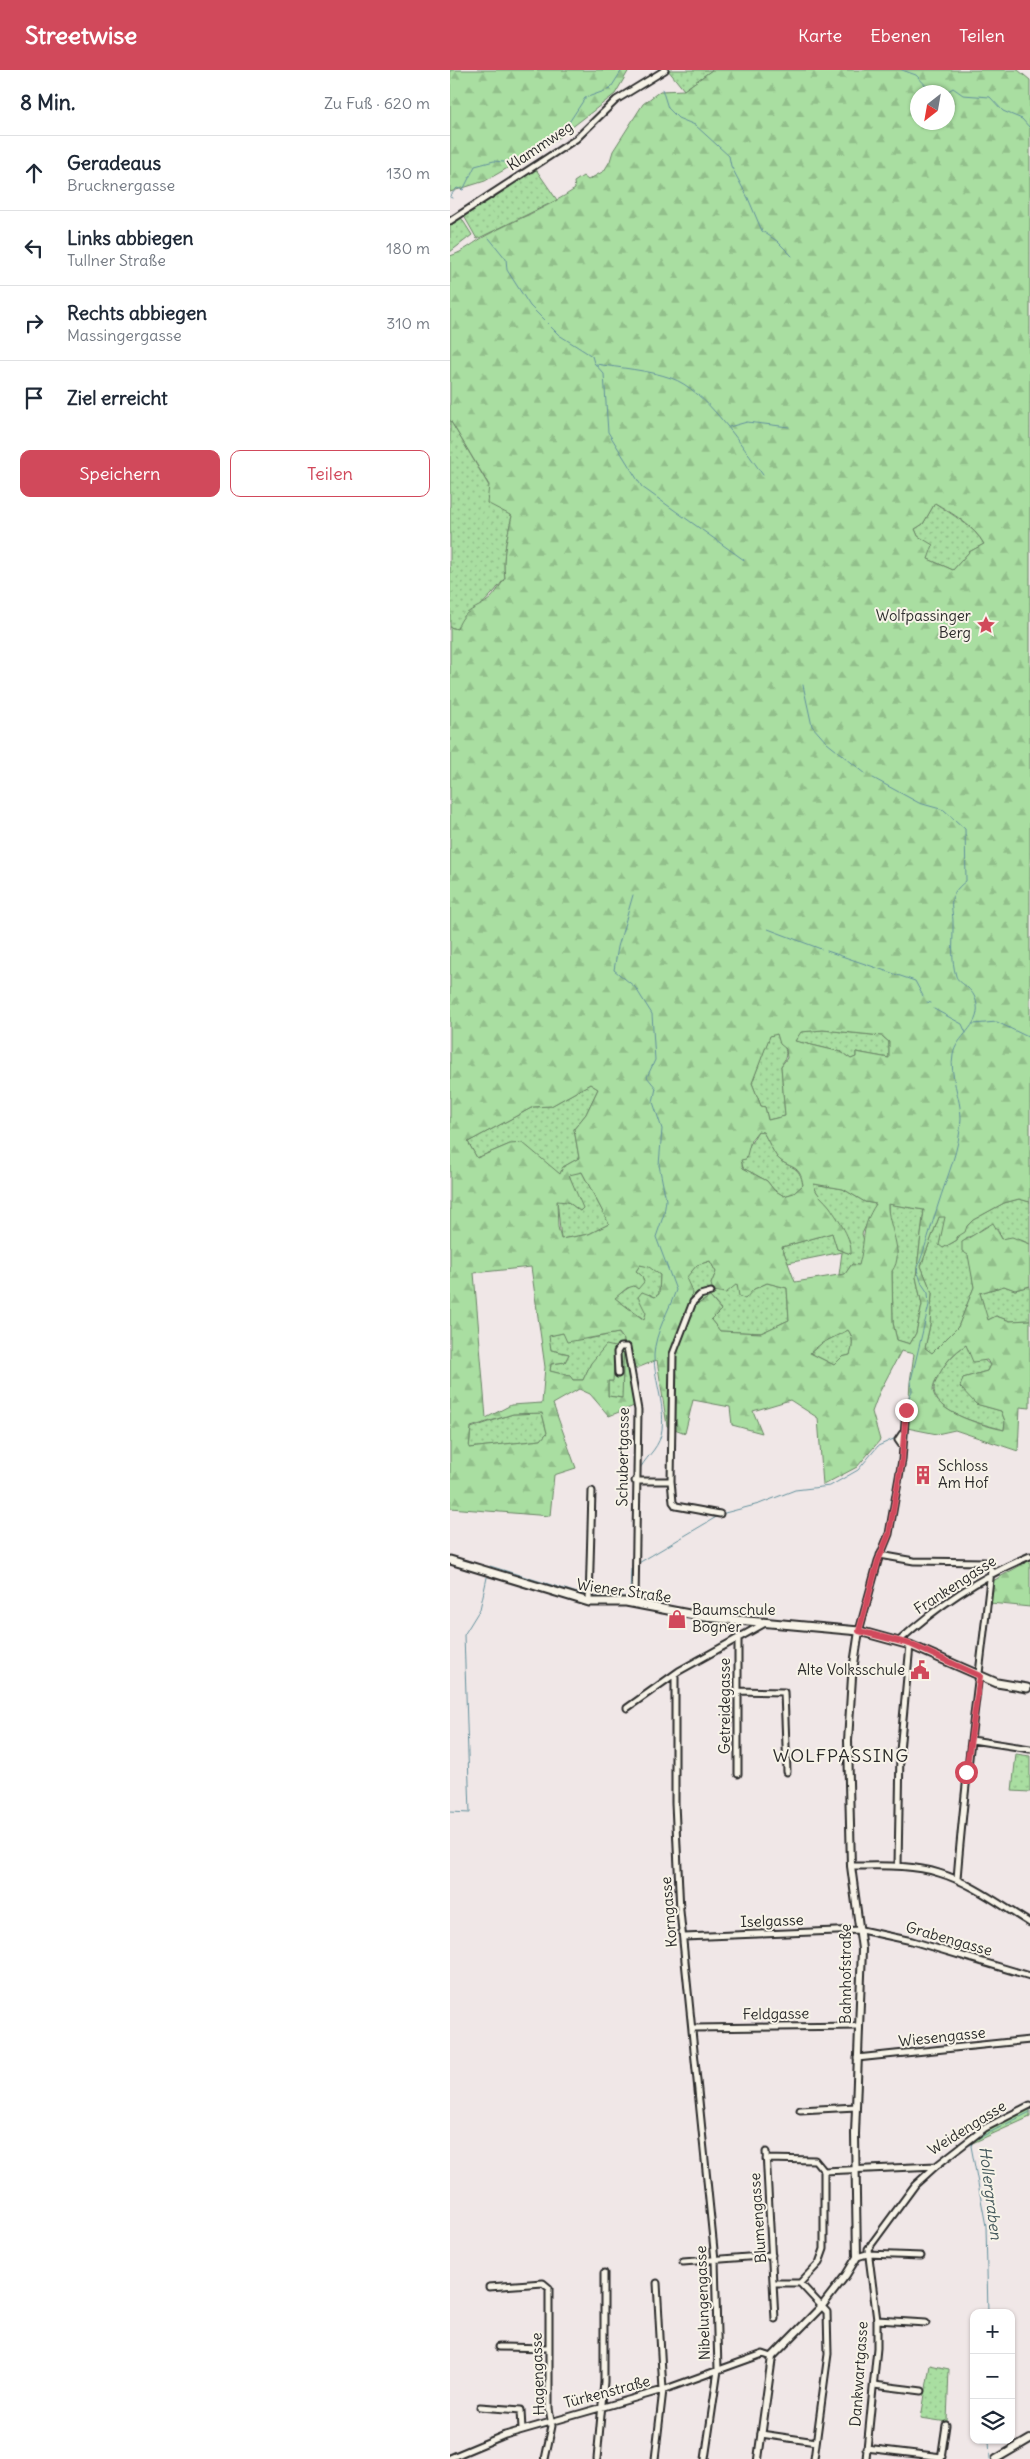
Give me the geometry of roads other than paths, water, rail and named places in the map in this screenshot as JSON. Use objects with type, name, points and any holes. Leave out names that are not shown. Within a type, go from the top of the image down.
[{"type":"main road","name":"Wiener Straße","points":[[450,1560],[589,1598],[635,1603],[705,1617],[859,1631],[910,1644],[980,1676],[1000,1679],[1029,1688]]},
{"type":"street","name":"Klammweg","points":[[450,221],[576,139],[616,100],[665,70]]},
{"type":"street","points":[[711,1292],[700,1295],[693,1302],[673,1354],[671,1481],[673,1502],[676,1506],[720,1514]]},
{"type":"street","name":"Schubertgasse","points":[[618,1374],[617,1352],[620,1347],[627,1346],[638,1410],[634,1562],[635,1603]]},
{"type":"street","points":[[859,1631],[880,1555],[889,1534],[903,1447],[906,1410]]},
{"type":"street","points":[[637,1481],[671,1481]]},
{"type":"street","points":[[589,1598],[592,1491]]},
{"type":"street","points":[[880,1555],[909,1560],[985,1562],[991,1570],[980,1676],[966,1772],[957,1879]]},
{"type":"street","name":"Frankengasse","points":[[898,1641],[920,1621],[990,1576],[1030,1556]]},
{"type":"street","points":[[627,1708],[675,1674],[767,1622]]},
{"type":"street","name":"Bahnhofstraße","points":[[857,2257],[856,2107],[861,1930],[851,1866],[848,1741],[852,1677],[859,1631]]},
{"type":"street","name":"Getreidegasse","points":[[738,1638],[738,1774]]},
{"type":"street","points":[[898,1866],[900,1751],[910,1644]]},
{"type":"street","name":"Korngasse","points":[[675,1674],[675,1803],[684,1937],[704,2147]]},
{"type":"street","points":[[738,1690],[784,1692],[787,1772]]},
{"type":"street","points":[[972,1740],[1030,1750]]},
{"type":"street","points":[[851,1866],[898,1866],[937,1872],[957,1879],[1030,1923]]},
{"type":"street","name":"Iselgasse","points":[[684,1937],[861,1930]]},
{"type":"street","name":"Grabengasse","points":[[861,1930],[912,1941],[1030,1976]]},
{"type":"street","name":"Feldgasse","points":[[694,2028],[859,2026]]},
{"type":"street","name":"Wiesengasse","points":[[857,2058],[1030,2040]]},
{"type":"street","name":"Weidengasse","points":[[824,2171],[936,2166],[985,2128],[1030,2105]]},
{"type":"street","points":[[800,2110],[856,2107]]},
{"type":"street","name":"Nibelungengasse","points":[[704,2147],[715,2260],[718,2370],[706,2459]]},
{"type":"street","name":"Blumengasse","points":[[766,2152],[775,2319]]},
{"type":"street","points":[[766,2159],[815,2160],[824,2171],[824,2249],[819,2262],[800,2282],[774,2283]]},
{"type":"street","points":[[868,2254],[868,2249],[915,2185],[936,2166]]},
{"type":"street","points":[[758,2459],[772,2357],[822,2306],[846,2275],[857,2257],[868,2254],[921,2256]]},
{"type":"street","name":"Dankwartgasse","points":[[866,2459],[874,2385],[877,2320],[868,2254]]},
{"type":"street","points":[[683,2262],[772,2255]]},
{"type":"street","points":[[597,2459],[605,2352],[604,2274]]},
{"type":"street","points":[[800,2282],[827,2312],[828,2320],[828,2354],[814,2459]]},
{"type":"street","name":"Hagengasse","points":[[489,2286],[543,2284],[549,2288],[549,2408],[552,2420],[545,2459]]},
{"type":"street","points":[[655,2459],[663,2390],[657,2284]]},
{"type":"street","points":[[877,2320],[926,2323]]},
{"type":"street","points":[[498,2347],[548,2348]]},
{"type":"street","name":"Türkenstraße","points":[[450,2458],[552,2420],[663,2390],[763,2354],[772,2357]]},
{"type":"street","points":[[874,2385],[922,2391]]},
{"type":"street","points":[[480,2407],[521,2410],[522,2430]]},
{"type":"street","points":[[866,2448],[942,2458],[946,2426]]},
{"type":"street","points":[[761,2434],[816,2442]]},
{"type":"street","points":[[996,2459],[1030,2439]]},
{"type":"waterway","points":[[450,196],[457,188],[463,190],[475,166],[494,161],[513,163],[564,130],[585,98],[610,89],[622,70]]},
{"type":"waterway","points":[[902,70],[916,75],[925,85]]},
{"type":"waterway","points":[[662,89],[668,108],[678,118],[695,125],[729,156],[731,166],[748,198],[762,231],[777,241],[792,256]]},
{"type":"waterway","points":[[955,89],[963,95],[990,97],[1003,111],[1022,119],[1030,128]]},
{"type":"waterway","points":[[489,238],[506,259],[507,270],[530,306],[559,335],[592,356],[594,363],[604,374],[608,432],[642,487],[744,560]]},
{"type":"waterway","points":[[596,364],[653,373],[684,384],[710,406],[763,475]]},
{"type":"waterway","points":[[729,427],[747,422],[789,427]]},
{"type":"waterway","points":[[803,685],[812,726],[827,743],[866,774]]},
{"type":"waterway","points":[[873,778],[919,803],[944,810],[965,829],[966,881],[952,897],[953,958],[957,979],[970,990],[977,1005],[975,1019],[958,1042],[953,1055],[952,1063],[961,1118],[960,1129],[953,1162],[917,1270],[922,1284],[928,1293],[929,1305],[911,1380],[912,1391],[903,1410],[901,1431]]},
{"type":"waterway","points":[[633,895],[618,947],[614,970],[635,987],[652,1014],[655,1060],[647,1077],[656,1088],[653,1102],[662,1129],[659,1165],[666,1200],[664,1214],[656,1237],[676,1290],[657,1338],[654,1355],[662,1415],[661,1435],[657,1446],[639,1471]]},
{"type":"waterway","points":[[768,929],[821,949]]},
{"type":"waterway","points":[[827,951],[915,981],[923,996]]},
{"type":"waterway","points":[[927,1002],[931,1003]]},
{"type":"waterway","points":[[934,1009],[962,1024],[966,1033]]},
{"type":"waterway","points":[[973,1024],[997,1022],[1030,1038]]},
{"type":"waterway","points":[[721,1514],[759,1504],[795,1490],[830,1486],[858,1470],[878,1446],[898,1437]]},
{"type":"waterway","points":[[637,1564],[718,1516]]},
{"type":"waterway","points":[[489,1570],[490,1566],[587,1596]]},
{"type":"waterway","points":[[591,1597],[630,1597],[631,1568],[634,1566]]},
{"type":"waterway","points":[[450,1812],[470,1813],[464,1635],[480,1609],[488,1573]]},
{"type":"waterway","name":"Hollergraben","points":[[988,2309],[986,2226],[971,2146],[973,2141],[1030,2112]]},
{"type":"waterway","name":"Hollergraben","points":[[989,2444],[990,2459]]},
{"type":"place","name":"Wolfpassinger Berg","points":[[986,625]]},
{"type":"place","name":"Schloss Am Hof","points":[[923,1475]]},
{"type":"place","name":"Baumschule Bogner","points":[[677,1619]]},
{"type":"place","name":"Alte Volksschule","points":[[920,1670]]},
{"type":"district","name":"WOLFPASSING","points":[[841,1756]]}]
